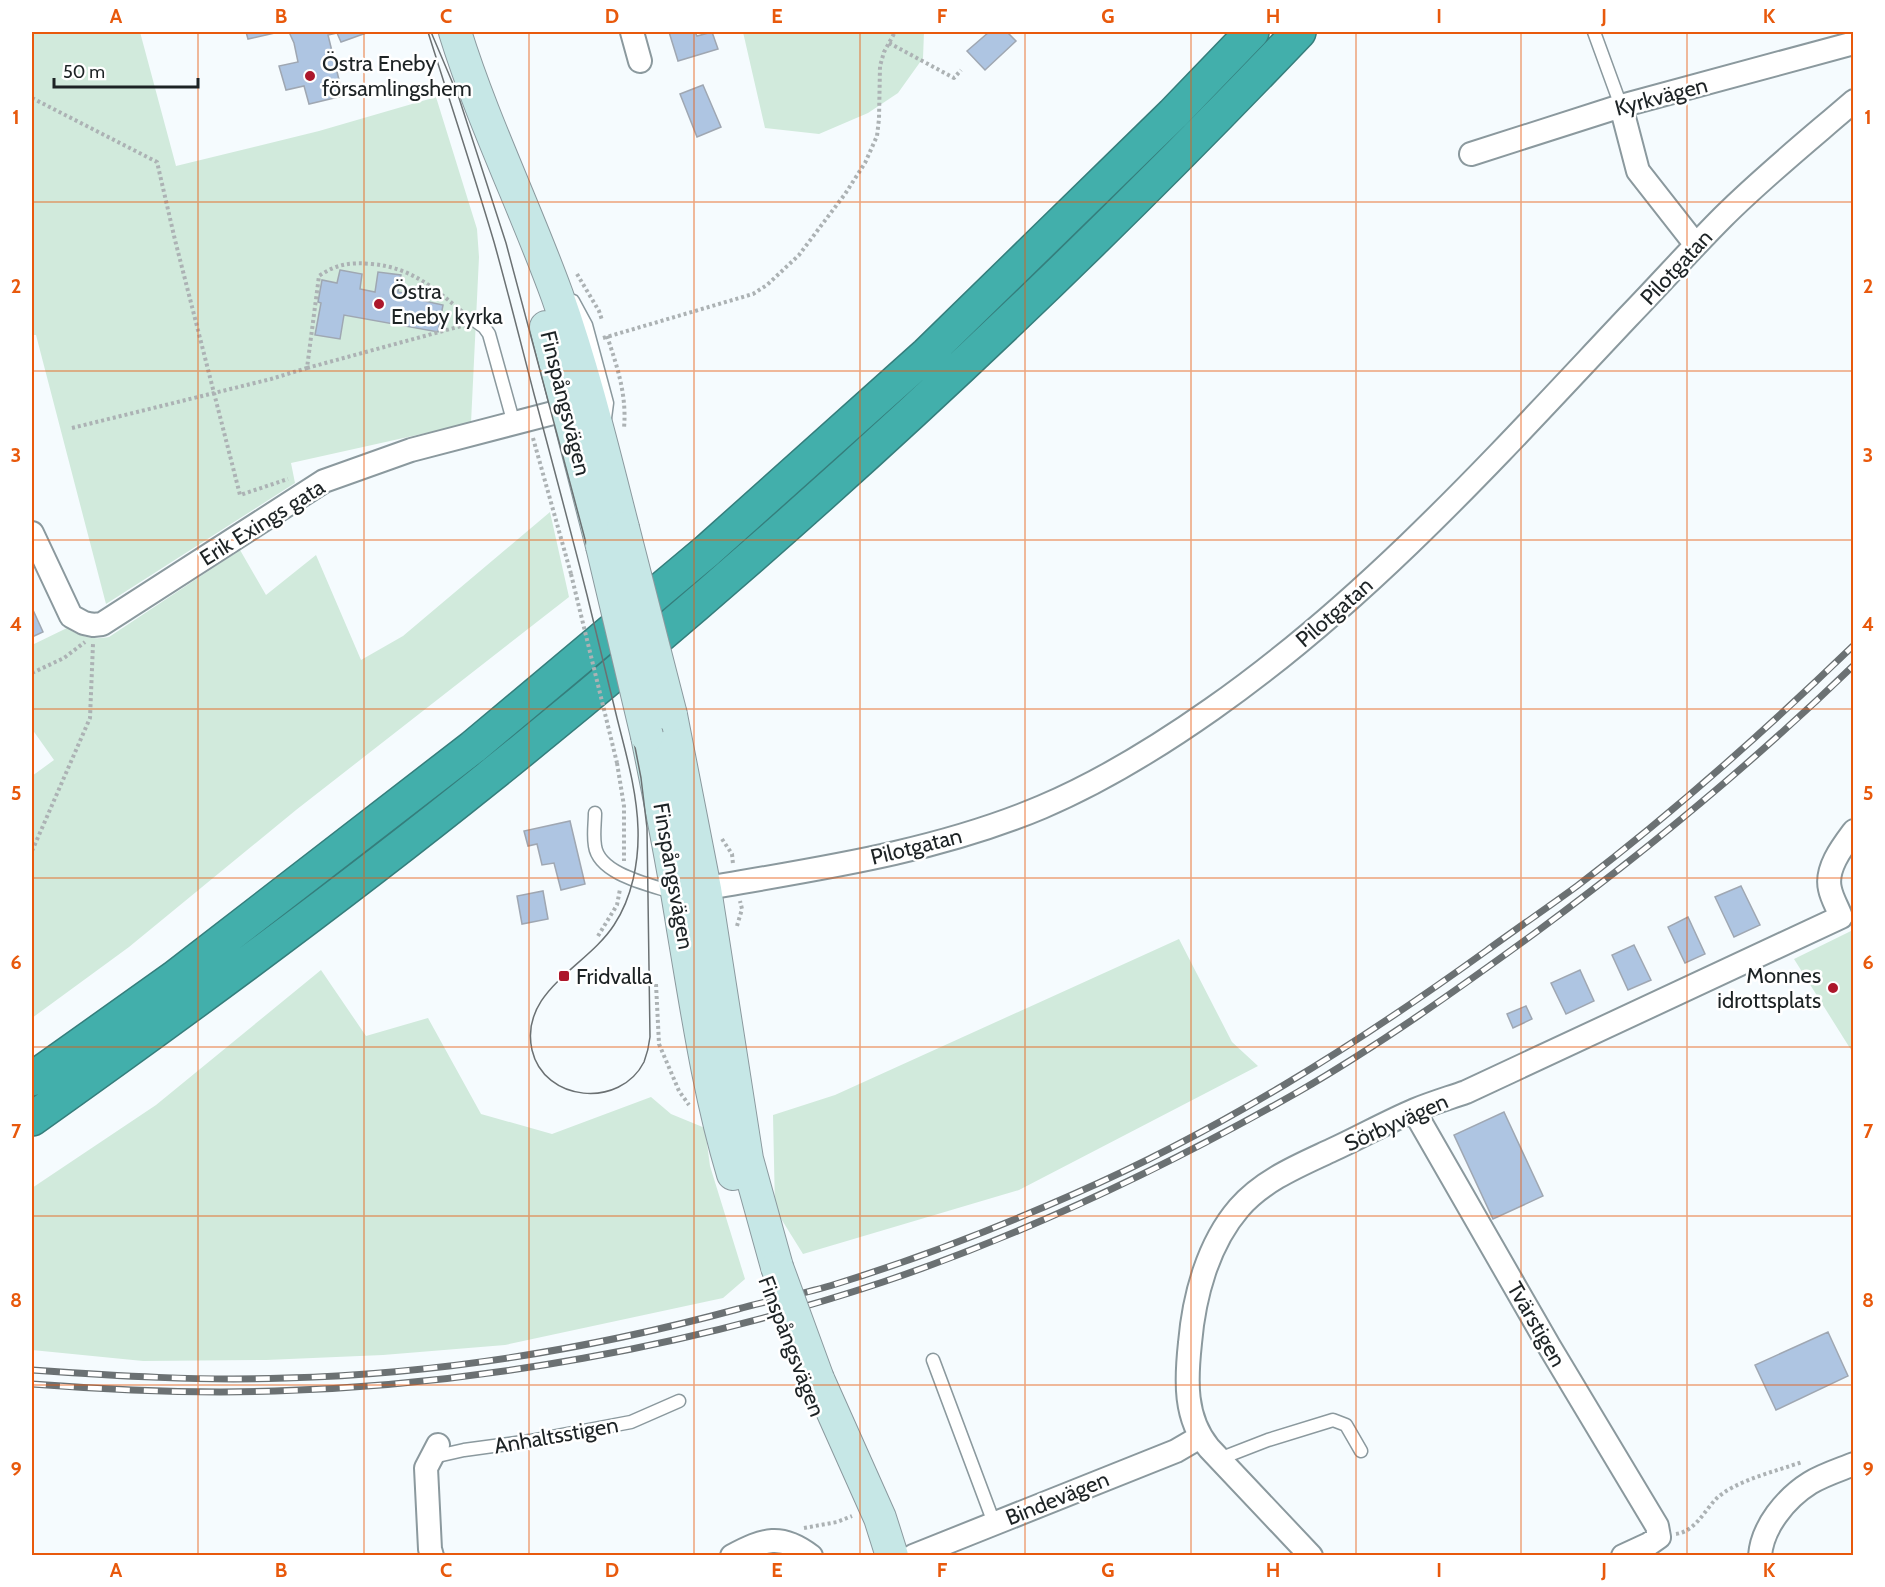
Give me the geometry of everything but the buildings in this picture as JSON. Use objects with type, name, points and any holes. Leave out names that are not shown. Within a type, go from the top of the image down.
[{"type":"highway","points":[[32,1079],[174,978],[473,747],[708,550],[927,354],[1173,114],[1252,32]]},
{"type":"highway","points":[[32,1119],[196,1003],[489,777],[736,571],[949,379],[1196,139],[1299,32]]},
{"type":"main road","name":"Finspångsvägen","points":[[455,32],[509,178],[557,295],[579,406],[601,443],[613,537],[647,736],[692,891],[771,1272],[812,1382],[880,1518],[891,1556]]},
{"type":"main road","name":"Finspångsvägen","points":[[509,178],[579,406],[613,537],[671,715],[692,891]]},
{"type":"street","points":[[632,32],[640,61]]},
{"type":"street","name":"Kyrkvägen","points":[[1471,154],[1621,106],[1854,44]]},
{"type":"street","name":"Pilotgatan","points":[[692,891],[914,850],[1000,823],[1086,788],[1177,733],[1262,673],[1362,588],[1428,527],[1724,216],[1854,101]]},
{"type":"street","points":[[1621,106],[1638,171],[1696,246]]},
{"type":"street","name":"Erik Exings gata","points":[[93,625],[102,624],[114,617],[324,481],[411,450],[579,406]]},
{"type":"street","points":[[32,532],[71,616],[77,621],[93,625]]},
{"type":"street","name":"Sörbyvägen","points":[[1311,1556],[1200,1437],[1190,1407],[1188,1381],[1195,1303],[1203,1277],[1224,1228],[1240,1206],[1281,1175],[1414,1111],[1466,1092],[1841,917],[1829,888],[1830,871],[1840,850],[1854,831]]},
{"type":"street","name":"Tvärstigen","points":[[1414,1111],[1657,1526],[1659,1537]]},
{"type":"street","name":"Bindevägen","points":[[913,1556],[1176,1451],[1200,1437]]},
{"type":"street","name":"Anhaltsstigen","points":[[432,1556],[426,1468],[434,1452]]},
{"type":"street","points":[[1760,1556],[1770,1524],[1788,1501],[1810,1483],[1854,1464]]},
{"type":"street","points":[[1623,1556],[1659,1537]]},
{"type":"street","points":[[732,1556],[752,1545],[780,1540],[791,1543],[811,1556]]},
{"type":"lane","points":[[1594,32],[1621,106]]},
{"type":"lane","points":[[547,271],[573,301],[586,325],[607,404],[601,443]]},
{"type":"lane","points":[[477,322],[489,334],[521,422]]},
{"type":"lane","points":[[595,813],[594,848],[604,863],[622,875],[692,891]]},
{"type":"lane","points":[[933,1360],[994,1524]]},
{"type":"lane","name":"Anhaltsstigen","points":[[434,1452],[530,1441],[631,1422],[679,1401]]},
{"type":"lane","points":[[1219,1459],[1268,1440],[1332,1420],[1346,1425],[1361,1451]]},
{"type":"path","points":[[591,341],[753,294],[767,285],[799,255],[845,194],[872,150],[879,119],[880,66],[895,32]]},
{"type":"path","points":[[889,43],[954,78],[961,70]]},
{"type":"path","points":[[32,98],[158,162],[175,240],[240,495],[293,477],[306,476],[324,481]]},
{"type":"path","points":[[307,368],[319,276],[331,268],[346,263],[384,265],[402,269],[431,286],[477,322]]},
{"type":"path","points":[[72,428],[215,393],[477,322]]},
{"type":"path","points":[[521,422],[572,574],[617,763],[624,806],[625,845],[622,875],[616,905],[598,936]]},
{"type":"path","points":[[32,673],[64,658],[84,644],[93,625]]},
{"type":"path","points":[[32,851],[90,718],[93,625]]},
{"type":"path","points":[[656,984],[659,1044],[679,1091],[694,1111]]},
{"type":"path","points":[[1659,1537],[1685,1532],[1703,1516],[1716,1499],[1736,1486],[1811,1459]]},
{"type":"path","points":[[780,1540],[786,1534],[797,1530],[837,1522],[852,1515]]},
{"type":"green space","points":[[32,32],[140,32],[176,166],[319,131],[436,97],[477,229],[479,257],[471,423],[291,463],[295,483],[106,604],[36,335],[32,335]]},
{"type":"green space","points":[[743,32],[924,32],[923,58],[898,93],[868,113],[819,134],[765,128]]},
{"type":"green space","points":[[550,512],[569,597],[296,810],[129,947],[32,1018],[32,776],[54,760],[32,729],[32,645],[67,628],[87,637],[109,637],[240,550],[266,595],[316,555],[361,660],[403,636]]},
{"type":"green space","name":"Monnes idrottsplats","points":[[1853,930],[1853,1053],[1794,959]]},
{"type":"green space","points":[[1179,939],[1232,1042],[1258,1066],[1019,1190],[803,1254],[775,1209],[773,1115],[835,1095]]},
{"type":"green space","points":[[321,970],[366,1036],[428,1018],[481,1114],[552,1134],[651,1097],[671,1114],[705,1128],[710,1166],[745,1279],[723,1298],[505,1345],[383,1355],[266,1360],[143,1361],[32,1350],[32,1188],[156,1105]]},
{"type":"tram line","points":[[428,32],[499,261],[587,595],[633,787],[638,829],[637,854],[633,879],[625,903],[614,925],[602,940],[545,996],[536,1011],[531,1029],[532,1050],[539,1067],[551,1080],[566,1089],[584,1093],[601,1093],[618,1087],[633,1077],[644,1062],[650,1037],[647,828],[641,778],[590,558],[506,243],[459,98],[431,32]]},
{"type":"railway","points":[[32,1370],[222,1379],[286,1378],[400,1371],[514,1357],[627,1336],[812,1291],[927,1254],[986,1231],[1129,1169],[1235,1114],[1338,1052],[1437,986],[1566,894],[1649,829],[1719,770],[1854,645]]},
{"type":"railway","points":[[32,1384],[153,1391],[275,1391],[352,1387],[506,1371],[660,1343],[736,1325],[810,1305],[937,1263],[1043,1220],[1147,1172],[1298,1092],[1389,1035],[1535,933],[1618,870],[1738,771],[1854,665]]},
{"type":"place","name":"Östra Eneby församlingshem","points":[[310,76]]},
{"type":"place","name":"Östra Eneby kyrka","points":[[379,304]]},
{"type":"place","name":"Fridvalla","points":[[564,976]]},
{"type":"place","name":"Monnes idrottsplats","points":[[1833,988]]}]
